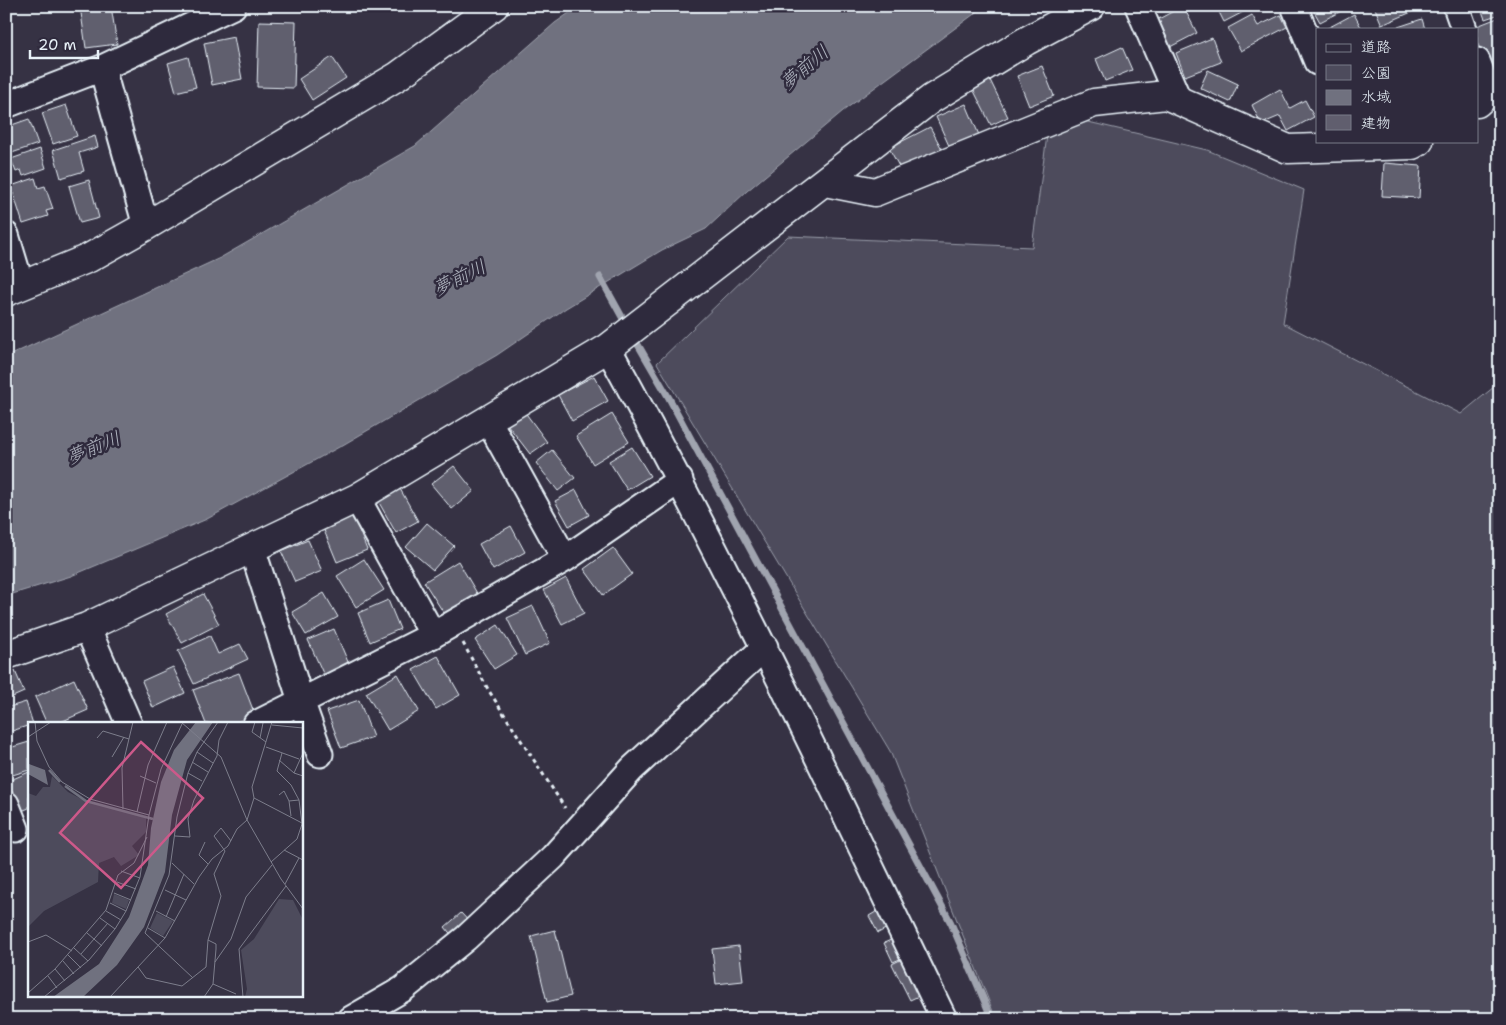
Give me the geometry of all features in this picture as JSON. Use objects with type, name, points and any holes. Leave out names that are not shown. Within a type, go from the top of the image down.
[{"type":"street","points":[[6,105],[102,68],[233,6]]},
{"type":"street","points":[[6,235],[14,289],[89,258],[398,76],[494,6]]},
{"type":"street","points":[[6,654],[87,626],[357,498],[488,420],[608,348],[826,182],[931,99],[1026,41],[1091,6]]},
{"type":"street","points":[[1138,6],[1180,101]]},
{"type":"street","points":[[1294,6],[1316,60]]},
{"type":"street","points":[[1456,6],[1464,28]]},
{"type":"street","points":[[1478,64],[1489,94]]},
{"type":"street","points":[[102,68],[146,226]]},
{"type":"street","points":[[826,182],[875,192],[1094,103],[1166,95],[1288,149],[1351,144],[1412,145],[1417,142]]},
{"type":"street","points":[[608,348],[680,480],[765,648],[944,1019]]},
{"type":"street","points":[[488,420],[565,559]]},
{"type":"street","points":[[260,722],[443,629],[565,559],[680,480]]},
{"type":"street","points":[[357,498],[443,629]]},
{"type":"street","points":[[252,548],[320,754]]},
{"type":"street","points":[[87,626],[129,722]]},
{"type":"street","points":[[351,1019],[403,989],[466,938],[553,857],[632,769],[765,648]]},
{"type":"street","points":[[6,804],[17,828]]},
{"type":"path","points":[[443,629],[489,691],[578,830]]},
{"type":"green space","points":[[1050,113],[1207,150],[1304,190],[1283,323],[1461,414],[1500,382],[1500,1019],[996,1019],[890,751],[657,363],[788,236],[1032,247]]},
{"type":"water","name":"夢前川","points":[[579,6],[985,6],[843,111],[747,191],[706,229],[662,250],[566,308],[497,355],[341,446],[207,519],[71,576],[6,596],[6,357],[220,258],[415,146],[555,23]]},
{"type":"building","points":[[80,6],[111,6],[117,44],[86,48]]},
{"type":"building","points":[[1183,6],[1197,33],[1168,48],[1155,21]]},
{"type":"building","points":[[1216,6],[1247,6],[1249,9],[1224,22]]},
{"type":"building","points":[[1311,6],[1343,6],[1345,9],[1320,22]]},
{"type":"building","points":[[1374,6],[1415,6],[1416,10],[1382,25]]},
{"type":"building","points":[[1480,6],[1500,6],[1500,14],[1485,19]]},
{"type":"building","points":[[1354,14],[1361,28],[1328,28]]},
{"type":"building","points":[[1252,15],[1258,26],[1281,15],[1287,27],[1241,51],[1228,28]]},
{"type":"building","points":[[1500,17],[1500,67],[1488,71],[1478,45],[1478,28],[1472,28]]},
{"type":"building","points":[[1422,19],[1425,28],[1395,28]]},
{"type":"building","points":[[259,21],[296,22],[294,88],[257,87]]},
{"type":"building","points":[[234,37],[242,79],[212,85],[204,43]]},
{"type":"building","points":[[1212,38],[1221,62],[1185,76],[1176,53]]},
{"type":"building","points":[[1122,47],[1132,70],[1105,81],[1096,59]]},
{"type":"building","points":[[188,57],[196,87],[176,92],[168,63]]},
{"type":"building","points":[[332,57],[346,78],[312,100],[299,79]]},
{"type":"building","points":[[1042,66],[1054,96],[1029,106],[1017,76]]},
{"type":"building","points":[[1208,70],[1238,84],[1230,102],[1200,88]]},
{"type":"building","points":[[990,80],[1008,117],[991,125],[973,89]]},
{"type":"building","points":[[1280,89],[1290,108],[1305,100],[1314,117],[1288,131],[1280,116],[1261,124],[1252,105]]},
{"type":"building","points":[[966,104],[979,135],[950,148],[936,117]]},
{"type":"building","points":[[66,105],[77,136],[53,144],[42,113]]},
{"type":"building","points":[[29,119],[38,144],[6,155],[6,127]]},
{"type":"building","points":[[930,127],[942,149],[901,170],[889,148]]},
{"type":"building","points":[[95,136],[98,147],[79,153],[84,171],[61,178],[53,150]]},
{"type":"building","points":[[40,149],[46,168],[23,176],[21,170],[16,172],[11,159]]},
{"type":"building","points":[[1384,163],[1421,166],[1419,198],[1382,196]]},
{"type":"building","points":[[35,178],[38,188],[45,186],[53,209],[46,211],[48,216],[23,224],[11,186]]},
{"type":"building","points":[[89,180],[99,218],[80,223],[69,186]]},
{"type":"building","points":[[594,376],[608,401],[572,421],[558,395]]},
{"type":"building","points":[[524,411],[547,442],[530,454],[507,424]]},
{"type":"building","points":[[612,414],[629,442],[593,464],[576,436]]},
{"type":"building","points":[[632,447],[650,476],[627,490],[609,461]]},
{"type":"building","points":[[552,450],[575,478],[558,491],[536,463]]},
{"type":"building","points":[[454,466],[474,491],[452,509],[431,484]]},
{"type":"building","points":[[399,487],[418,521],[396,533],[377,499]]},
{"type":"building","points":[[576,490],[589,515],[569,526],[555,501]]},
{"type":"building","points":[[353,515],[367,550],[337,562],[323,528]]},
{"type":"building","points":[[427,523],[454,546],[433,570],[406,547]]},
{"type":"building","points":[[511,526],[525,552],[493,570],[479,544]]},
{"type":"building","points":[[308,540],[322,571],[295,582],[281,551]]},
{"type":"building","points":[[613,548],[632,574],[603,595],[584,569]]},
{"type":"building","points":[[364,559],[384,590],[356,607],[337,576]]},
{"type":"building","points":[[458,561],[478,595],[445,615],[424,582]]},
{"type":"building","points":[[566,578],[584,613],[562,624],[544,590]]},
{"type":"building","points":[[324,593],[338,617],[306,635],[292,612]]},
{"type":"building","points":[[203,594],[219,624],[182,643],[166,614]]},
{"type":"building","points":[[388,600],[400,629],[370,642],[358,613]]},
{"type":"building","points":[[533,606],[550,643],[525,655],[507,618]]},
{"type":"building","points":[[498,625],[517,655],[494,669],[475,640]]},
{"type":"building","points":[[334,629],[351,669],[326,680],[308,640]]},
{"type":"building","points":[[210,636],[218,654],[240,644],[248,659],[194,684],[178,651]]},
{"type":"building","points":[[438,656],[460,695],[436,709],[413,670]]},
{"type":"building","points":[[173,667],[185,693],[153,708],[142,681]]},
{"type":"building","points":[[15,671],[24,692],[6,700],[6,675]]},
{"type":"building","points":[[239,673],[255,715],[237,722],[205,722],[193,690]]},
{"type":"building","points":[[398,674],[419,711],[388,730],[366,693]]},
{"type":"building","points":[[74,679],[88,710],[61,722],[46,722],[35,697]]},
{"type":"building","points":[[359,700],[373,737],[341,748],[327,711]]},
{"type":"building","points":[[26,702],[32,722],[28,722],[28,726],[6,733],[6,708]]},
{"type":"building","points":[[28,742],[28,770],[6,777],[6,749]]},
{"type":"building","points":[[28,772],[28,808],[19,812],[6,782]]},
{"type":"building","points":[[886,906],[895,924],[878,933],[869,916]]},
{"type":"building","points":[[461,913],[474,927],[457,942],[445,927]]},
{"type":"building","points":[[555,930],[571,996],[547,1002],[531,936]]},
{"type":"building","points":[[900,936],[909,955],[893,962],[884,943]]},
{"type":"building","points":[[739,946],[743,981],[716,984],[712,949]]},
{"type":"building","points":[[910,955],[927,992],[910,1000],[892,964]]},
{"type":"waterway","points":[[600,277],[627,326]]},
{"type":"waterway","points":[[633,336],[669,398],[951,923],[992,1019]]}]
